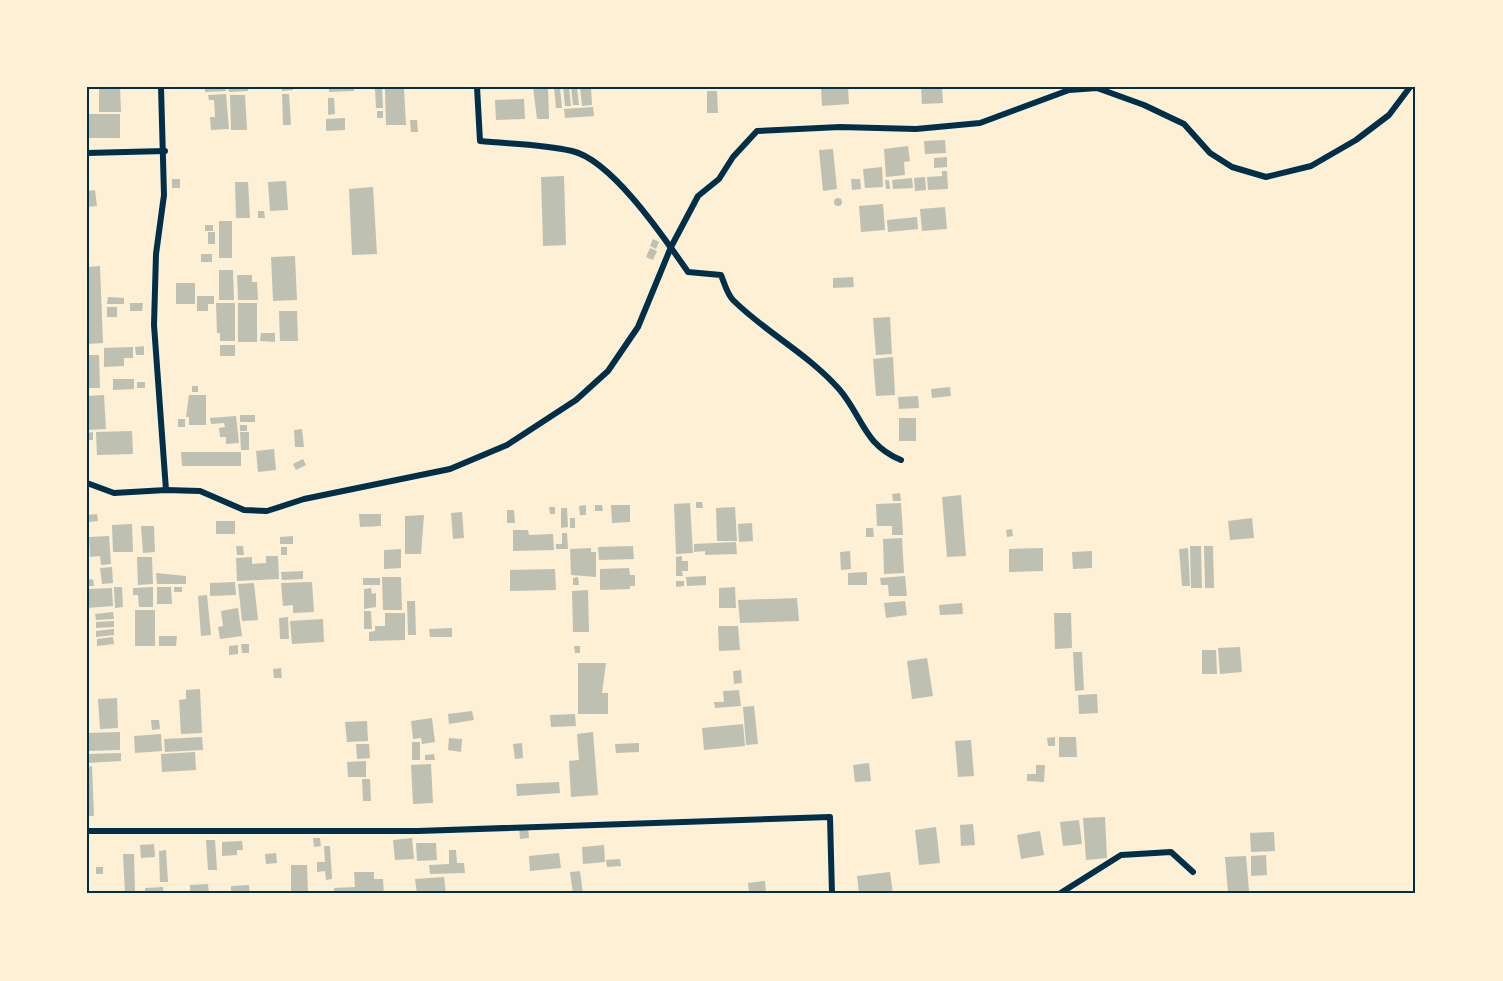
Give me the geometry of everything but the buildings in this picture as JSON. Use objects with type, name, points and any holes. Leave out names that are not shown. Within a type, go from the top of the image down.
[{"type":"street","points":[[161,87],[165,151],[164,195],[156,254],[154,325],[166,490]]},
{"type":"street","points":[[477,87],[480,141],[573,151],[597,164],[618,182],[671,246],[688,272],[721,275],[731,298],[807,358],[840,390],[866,435],[886,453],[901,460]]},
{"type":"street","points":[[87,483],[114,493],[200,491],[244,510],[267,511],[304,499],[450,469],[507,445],[576,400],[608,371],[627,347],[638,327],[671,246],[698,196],[719,179],[734,157],[757,131],[840,127],[916,129],[980,123],[1070,90],[1097,88],[1144,105],[1184,124],[1210,153],[1232,167],[1266,177],[1311,166],[1356,140],[1389,115],[1413,87]]},
{"type":"street","points":[[87,153],[165,151]]},
{"type":"street","points":[[87,831],[418,831],[830,817],[832,894]]},
{"type":"street","points":[[1059,894],[1121,855],[1171,852],[1193,872]]}]
